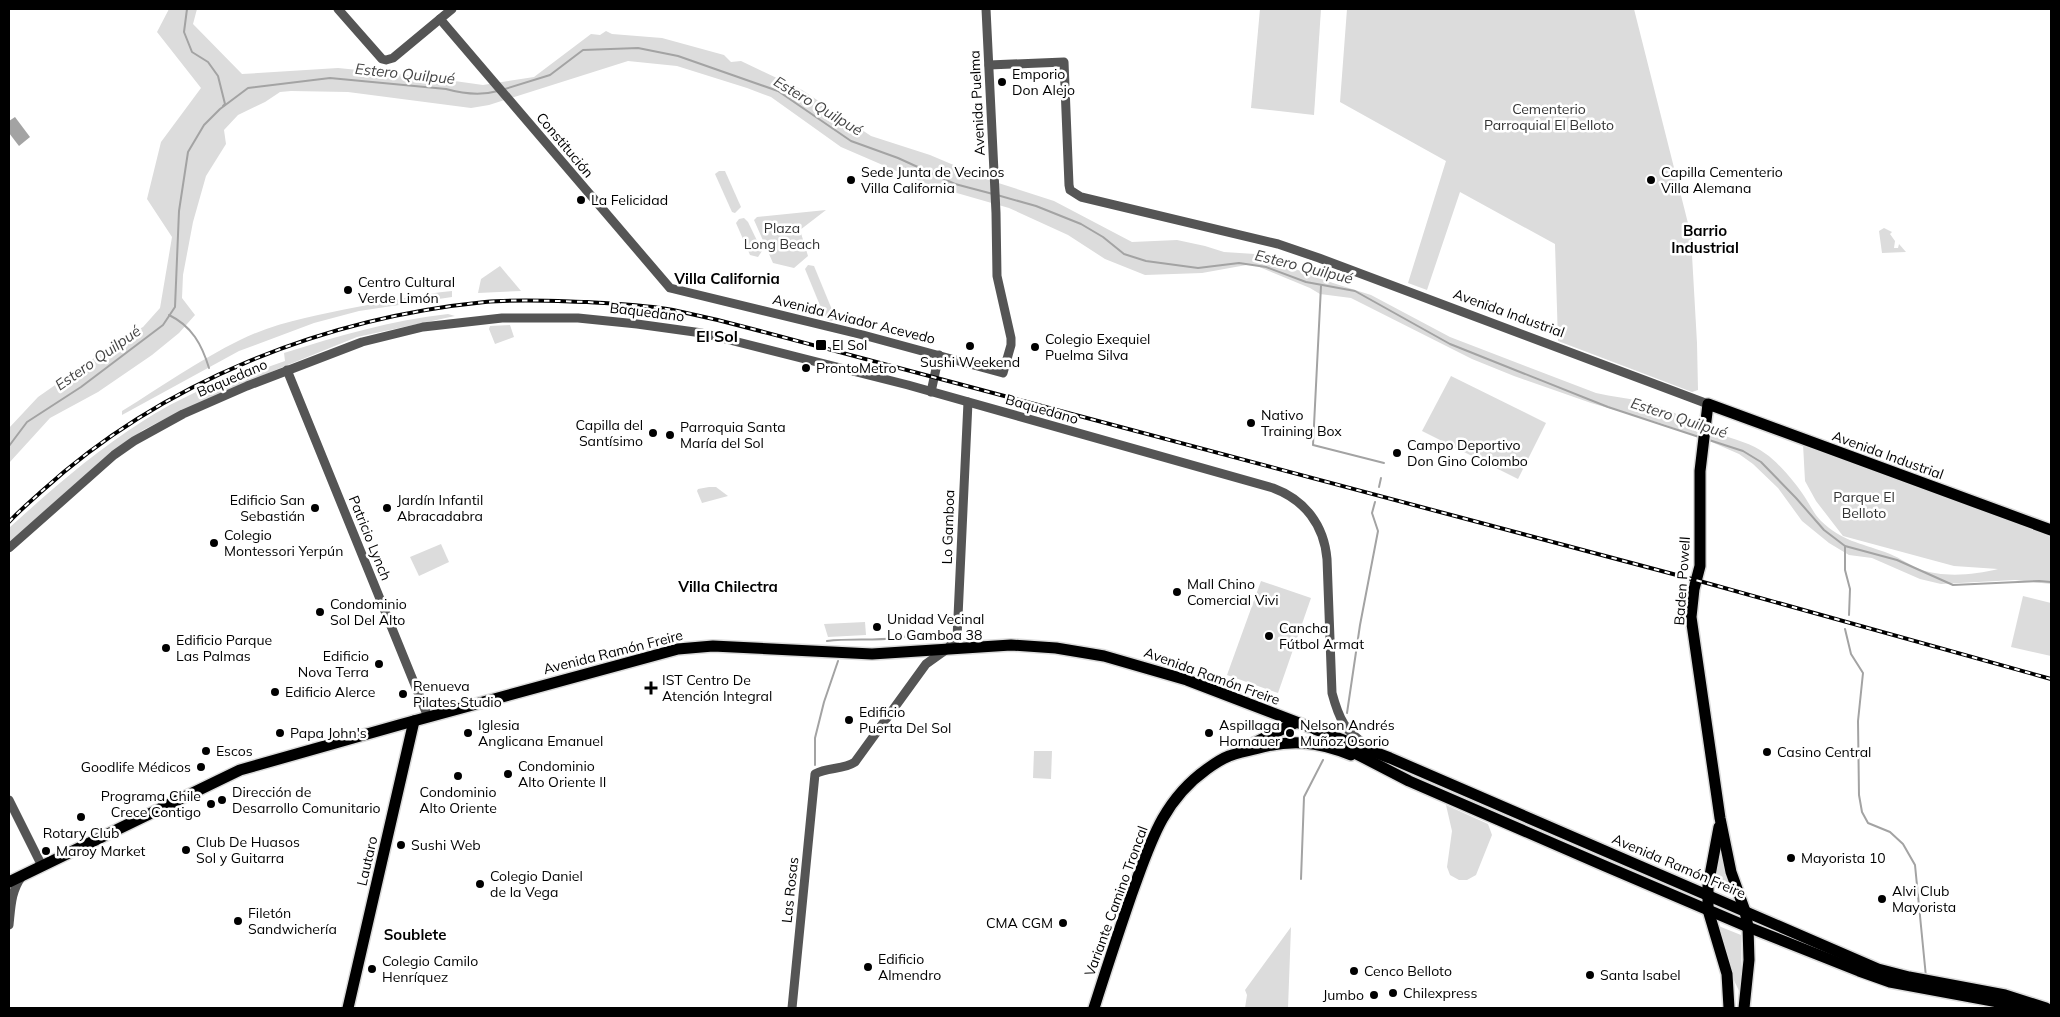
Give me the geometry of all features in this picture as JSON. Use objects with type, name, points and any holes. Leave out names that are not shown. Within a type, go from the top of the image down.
[{"type":"main road","name":"Baden Powell","points":[[1708,404],[1701,454],[1700,566],[1694,589],[1691,617],[1720,818],[1731,872],[1745,911],[1748,928],[1749,960],[1745,1007]]},
{"type":"main road","name":"Avenida Industrial","points":[[1708,404],[2051,530]]},
{"type":"main road","name":"Avenida Ramón Freire","points":[[9,882],[240,770],[678,650],[713,646],[856,654],[947,650],[978,646],[1034,646],[1104,656],[1187,680],[1390,758],[1889,973],[2005,996],[2046,1008]]},
{"type":"main road","name":"Lautaro","points":[[348,1008],[414,721]]},
{"type":"main road","points":[[1228,756],[1295,723]]},
{"type":"main road","name":"Avenida Ramón Freire","points":[[1308,728],[1384,770],[1748,928],[1866,974],[1908,986],[2009,1004],[2021,1008]]},
{"type":"main road","name":"Variante Camino Troncal","points":[[1094,1008],[1135,886],[1161,820],[1170,805],[1200,775],[1228,756],[1282,743],[1308,743],[1330,746],[1384,770]]},
{"type":"main road","name":"Baden Powell","points":[[1720,818],[1707,895],[1708,910],[1727,974],[1729,1008]]},
{"type":"main road","points":[[1727,974],[1735,992],[1745,1007]]},
{"type":"main road","points":[[1908,986],[1917,982],[1929,981]]},
{"type":"street","points":[[338,9],[382,59],[386,60],[393,58],[452,9]]},
{"type":"street","name":"Avenida Puelma","points":[[986,9],[995,180],[997,276],[1011,338],[1011,345],[1002,373]]},
{"type":"street","name":"Constitución","points":[[440,19],[670,288]]},
{"type":"street","name":"Avenida Industrial","points":[[989,65],[1064,62],[1069,185],[1074,193],[1091,199],[1278,244],[1708,404]]},
{"type":"street","name":"Avenida Aviador Acevedo","points":[[670,288],[939,355],[1002,373]]},
{"type":"street","name":"Baquedano","points":[[9,548],[65,497],[134,440],[183,414],[287,370],[362,342],[423,328],[502,318],[557,317],[637,324],[702,333],[968,402],[1273,488],[1288,495],[1302,505],[1318,525],[1326,550],[1332,693],[1337,709],[1349,732],[1390,758]]},
{"type":"street","points":[[931,392],[939,355]]},
{"type":"street","name":"Patricio Lynch","points":[[287,370],[428,717]]},
{"type":"street","name":"Lo Gamboa","points":[[947,650],[957,638],[959,627],[968,402]]},
{"type":"street","name":"Las Rosas","points":[[792,1008],[815,774],[821,771],[848,766],[855,762],[926,664],[947,650]]},
{"type":"street","points":[[9,800],[42,866]]},
{"type":"street","points":[[9,924],[10,893],[22,876]]},
{"type":"green space","name":"Parque El Belloto","points":[[169,9],[197,9],[193,24],[242,74],[338,68],[483,85],[534,77],[591,34],[600,35],[606,31],[612,34],[662,38],[724,55],[731,62],[741,61],[802,90],[871,136],[930,155],[989,180],[1054,201],[1132,242],[1177,240],[1224,252],[1255,254],[1371,295],[1450,337],[1596,393],[1654,405],[1749,444],[1761,450],[1782,469],[1817,516],[1829,528],[1836,533],[1859,544],[1889,554],[1919,569],[1938,574],[1958,575],[1998,569],[1954,566],[1843,536],[1816,501],[1805,481],[1803,444],[2051,537],[2051,584],[2015,580],[1941,584],[1920,579],[1872,558],[1849,555],[1829,543],[1802,521],[1778,488],[1753,464],[1739,454],[1707,440],[1514,376],[1472,359],[1351,298],[1320,294],[1252,264],[1202,273],[1145,275],[1105,259],[1068,235],[1009,208],[929,185],[841,147],[771,97],[677,66],[628,61],[489,105],[471,108],[348,92],[291,91],[280,92],[265,102],[238,115],[224,130],[226,144],[206,176],[193,222],[183,275],[182,298],[195,315],[179,333],[152,355],[98,392],[50,418],[9,463],[9,428],[38,397],[121,339],[143,327],[160,308],[172,237],[147,199],[161,142],[201,88],[157,32]]},
{"type":"green space","points":[[1260,9],[1321,9],[1314,115],[1251,108]]},
{"type":"green space","name":"Cementerio Parroquial El Belloto","points":[[1347,9],[1634,9],[1696,255],[1692,255],[1698,390],[1692,392],[1558,341],[1555,244],[1460,192],[1427,290],[1408,283],[1446,161],[1340,102]]},
{"type":"green space","points":[[719,171],[725,171],[741,207],[735,213],[732,212],[715,174]]},
{"type":"green space","name":"Plaza Long Beach","points":[[826,210],[800,230],[808,256],[794,268],[773,263],[754,220],[757,217]]},
{"type":"green space","points":[[744,218],[748,222],[762,251],[758,257],[750,255],[736,223],[739,219]]},
{"type":"green space","points":[[1884,228],[1892,232],[1890,234],[1895,241],[1894,248],[1898,248],[1899,244],[1906,252],[1882,253],[1879,231]]},
{"type":"green space","points":[[808,265],[814,266],[835,317],[832,321],[826,320],[805,269]]},
{"type":"green space","points":[[500,266],[521,291],[478,293],[481,279]]},
{"type":"green space","points":[[452,291],[452,297],[359,311],[314,323],[239,351],[122,415],[122,411],[195,365],[240,340],[268,328],[327,313]]},
{"type":"green space","points":[[448,314],[455,316],[357,337],[181,411],[143,430],[98,464],[9,542],[9,528],[90,458],[125,433],[172,404],[263,364],[265,368],[285,361],[284,353],[386,324]]},
{"type":"green space","points":[[510,325],[514,337],[495,344],[489,329],[490,326]]},
{"type":"green space","points":[[1451,376],[1546,423],[1518,479],[1422,431]]},
{"type":"green space","points":[[716,487],[728,496],[702,503],[697,491],[698,489]]},
{"type":"green space","points":[[441,544],[449,562],[419,576],[410,557]]},
{"type":"green space","name":"Cancha Fútbol Armat","points":[[1261,581],[1311,598],[1278,693],[1227,675]]},
{"type":"green space","points":[[2023,596],[2051,603],[2051,656],[2011,647]]},
{"type":"green space","points":[[865,622],[866,635],[828,637],[824,624]]},
{"type":"green space","points":[[1034,751],[1052,751],[1051,779],[1033,778]]},
{"type":"green space","points":[[1446,805],[1488,824],[1492,835],[1476,875],[1467,880],[1459,880],[1450,875],[1447,867],[1452,831]]},
{"type":"green space","points":[[1721,849],[1735,895],[1712,887]]},
{"type":"green space","points":[[1716,925],[1741,935],[1742,997],[1730,972]]},
{"type":"green space","points":[[1291,927],[1288,1008],[1245,1008],[1247,995],[1245,990]]},
{"type":"shaded area","points":[[15,117],[30,137],[19,146],[9,133],[9,121]]},
{"type":"waterway","points":[[187,9],[184,32],[192,52],[208,62],[218,76],[225,104],[223,106]]},
{"type":"waterway","name":"Estero Quilpué","points":[[505,89],[550,75],[583,50],[638,48],[678,56],[778,91],[851,141],[898,158],[955,184],[993,194]]},
{"type":"waterway","name":"Estero Quilpué","points":[[9,446],[27,422],[81,387],[163,325],[175,307],[179,211],[188,152],[204,125],[220,109],[248,88],[330,78],[446,89],[472,94],[498,91]]},
{"type":"waterway","name":"Estero Quilpué","points":[[997,195],[1036,206],[1081,224],[1103,237],[1124,254],[1146,261],[1198,268],[1239,263],[1266,267],[1306,282],[1355,291],[1450,344],[1608,407],[1699,437]]},
{"type":"waterway","points":[[1321,286],[1313,445],[1384,463]]},
{"type":"waterway","points":[[169,315],[177,319],[195,337],[209,368]]},
{"type":"waterway","name":"Estero Quilpué","points":[[1709,440],[1743,451],[1761,462],[1824,530],[1845,546],[1897,560],[1953,585],[2051,582]]},
{"type":"waterway","points":[[1379,487],[1381,478]]},
{"type":"waterway","points":[[1347,713],[1360,625],[1378,531],[1372,513],[1375,502]]},
{"type":"waterway","points":[[1845,546],[1845,570],[1850,589],[1849,615]]},
{"type":"waterway","points":[[1845,629],[1851,654],[1863,673],[1858,721],[1859,795],[1862,812],[1868,823],[1890,832],[1903,844],[1915,865],[1926,977]]},
{"type":"waterway","points":[[827,641],[887,639],[935,633]]},
{"type":"waterway","points":[[815,765],[815,738],[824,702],[838,661]]},
{"type":"waterway","points":[[1301,879],[1304,797],[1323,760]]},
{"type":"railway","points":[[9,522],[42,491],[89,452],[139,418],[192,388],[248,362],[306,340],[365,323],[425,310],[485,302],[536,300],[630,305],[673,310],[749,328],[1703,582],[2051,679]]},
{"type":"place","name":"Emporio Don Alejo","points":[[1002,82]]},
{"type":"place","name":"Sede Junta de Vecinos Villa California","points":[[851,180]]},
{"type":"place","name":"Capilla Cementerio Villa Alemana","points":[[1651,180]]},
{"type":"place","name":"La Felicidad","points":[[581,200]]},
{"type":"place","name":"Centro Cultural Verde Limón","points":[[348,290]]},
{"type":"place","name":"El Sol","points":[[821,345]]},
{"type":"place","name":"Sushi Weekend","points":[[970,346]]},
{"type":"place","name":"Colegio Exequiel Puelma Silva","points":[[1035,347]]},
{"type":"place","name":"ProntoMetro","points":[[806,368]]},
{"type":"place","name":"Nativo Training Box","points":[[1251,423]]},
{"type":"place","name":"Capilla del Santísimo","points":[[653,433]]},
{"type":"place","name":"Parroquia Santa María del Sol","points":[[670,435]]},
{"type":"place","name":"Campo Deportivo Don Gino Colombo","points":[[1397,453]]},
{"type":"place","name":"Edificio San Sebastián","points":[[315,508]]},
{"type":"place","name":"Jardín Infantil Abracadabra","points":[[387,508]]},
{"type":"place","name":"Colegio Montessori Yerpún","points":[[214,543]]},
{"type":"place","name":"Mall Chino Comercial Vivi","points":[[1177,592]]},
{"type":"place","name":"Condominio Sol Del Alto","points":[[320,612]]},
{"type":"place","name":"Unidad Vecinal Lo Gamboa 38","points":[[877,627]]},
{"type":"place","name":"Cancha Fútbol Armat","points":[[1269,636]]},
{"type":"place","name":"Edificio Parque Las Palmas","points":[[166,648]]},
{"type":"place","name":"Edificio Nova Terra","points":[[379,664]]},
{"type":"place","name":"IST Centro De Atención Integral","points":[[651,688]]},
{"type":"place","name":"Edificio Alerce","points":[[275,692]]},
{"type":"place","name":"Renueva Pilates Studio","points":[[403,694]]},
{"type":"place","name":"Edificio Puerta Del Sol","points":[[849,720]]},
{"type":"place","name":"Papa John's","points":[[280,733]]},
{"type":"place","name":"Iglesia Anglicana Emanuel","points":[[468,733]]},
{"type":"place","name":"Aspillaga Hornauer","points":[[1209,733]]},
{"type":"place","name":"Nelson Andrés Muñoz Osorio","points":[[1290,733]]},
{"type":"place","name":"Escos","points":[[206,751]]},
{"type":"place","name":"Casino Central","points":[[1767,752]]},
{"type":"place","name":"Goodlife Médicos","points":[[201,767]]},
{"type":"place","name":"Condominio Alto Oriente II","points":[[508,774]]},
{"type":"place","name":"Condominio Alto Oriente","points":[[458,776]]},
{"type":"place","name":"Dirección de Desarrollo Comunitario","points":[[222,800]]},
{"type":"place","name":"Programa Chile Crece Contigo","points":[[211,804]]},
{"type":"place","name":"Rotary Club","points":[[81,817]]},
{"type":"place","name":"Sushi Web","points":[[401,845]]},
{"type":"place","name":"Club De Huasos Sol y Guitarra","points":[[186,850]]},
{"type":"place","name":"Maroy Market","points":[[46,851]]},
{"type":"place","name":"Mayorista 10","points":[[1791,858]]},
{"type":"place","name":"Colegio Daniel de la Vega","points":[[480,884]]},
{"type":"place","name":"Alvi Club Mayorista","points":[[1882,899]]},
{"type":"place","name":"Filetón Sandwichería","points":[[238,921]]},
{"type":"place","name":"CMA CGM","points":[[1063,923]]},
{"type":"place","name":"Edificio Almendro","points":[[868,967]]},
{"type":"place","name":"Colegio Camilo Henríquez","points":[[372,969]]},
{"type":"place","name":"Cenco Belloto","points":[[1354,971]]},
{"type":"place","name":"Santa Isabel","points":[[1590,975]]},
{"type":"place","name":"Chilexpress","points":[[1393,993]]},
{"type":"place","name":"Jumbo","points":[[1374,995]]},
{"type":"district","name":"Barrio Industrial","points":[[1705,240]]},
{"type":"district","name":"Villa California","points":[[727,279]]},
{"type":"district","name":"El Sol","points":[[717,336]]},
{"type":"district","name":"Villa Chilectra","points":[[728,587]]},
{"type":"district","name":"Soublete","points":[[415,935]]}]
